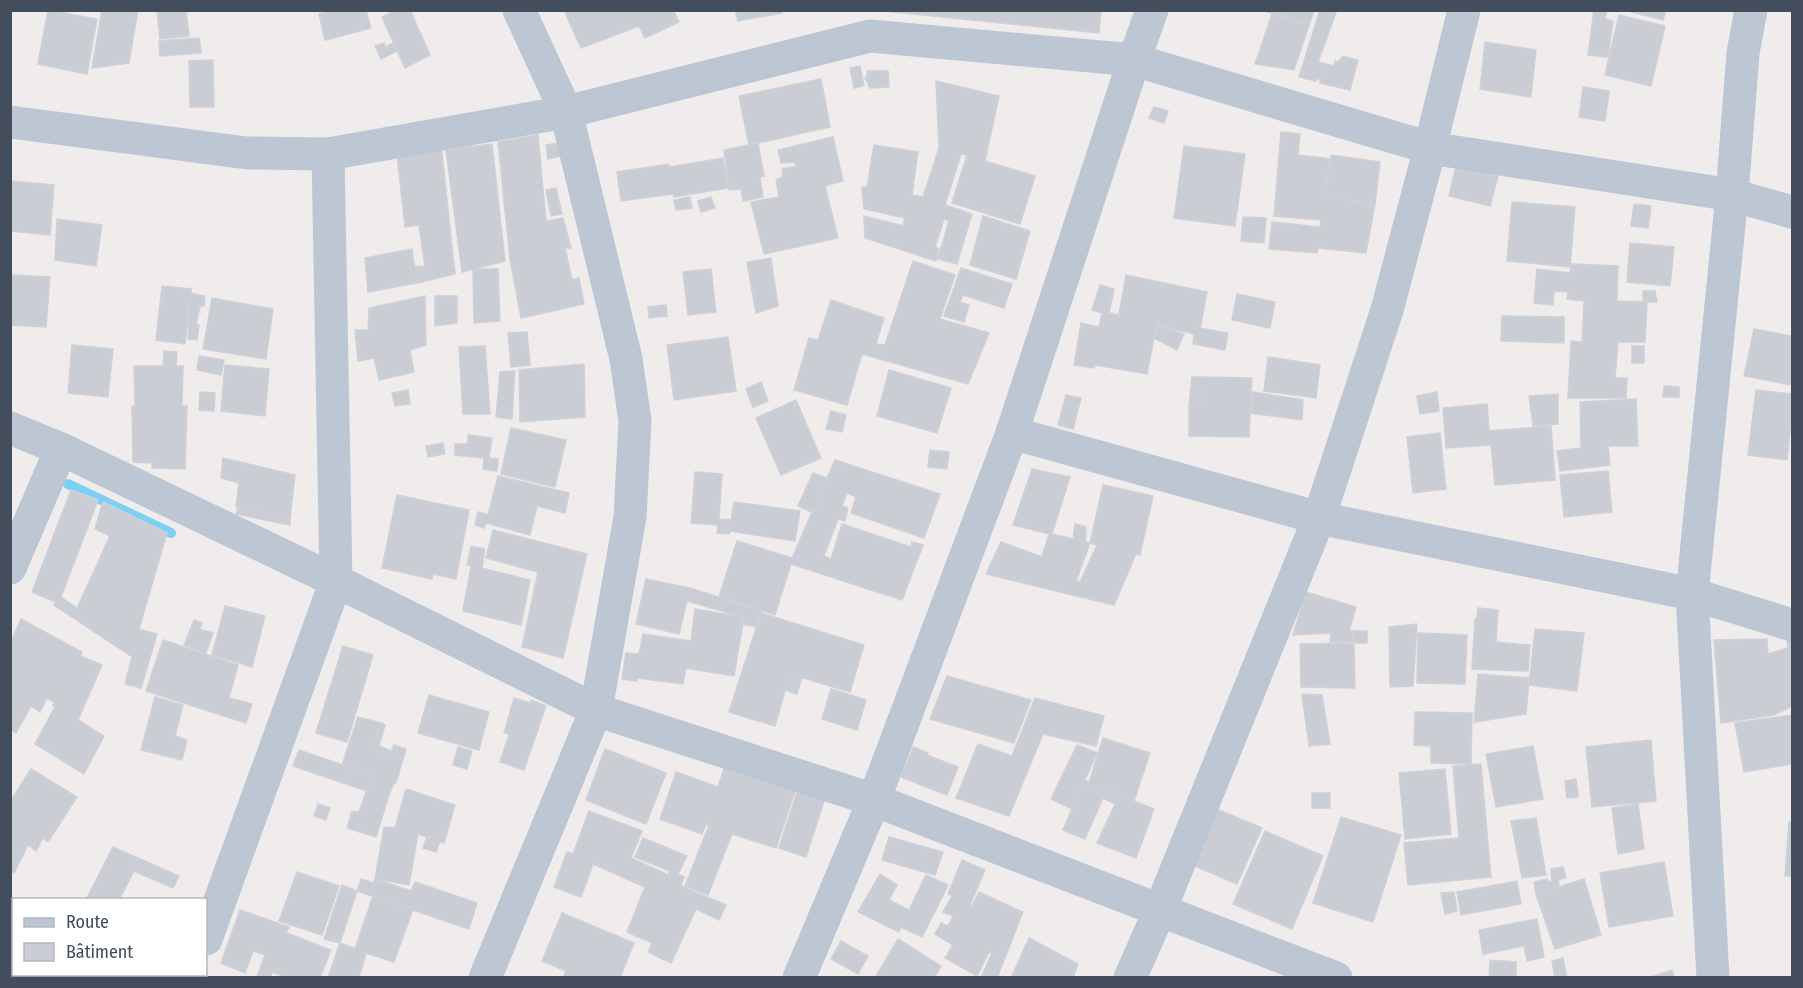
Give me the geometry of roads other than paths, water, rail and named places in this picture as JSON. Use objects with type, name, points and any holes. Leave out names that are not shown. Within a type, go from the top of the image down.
[{"type":"street","points":[[485,978],[596,710],[630,517],[635,421],[626,359],[566,112],[519,10]]},
{"type":"street","points":[[799,978],[874,800],[1012,433],[1152,10]]},
{"type":"street","points":[[1130,978],[1160,910],[1319,518],[1387,310],[1464,10]]},
{"type":"street","points":[[1713,978],[1692,594],[1732,195],[1743,53],[1751,10]]},
{"type":"street","points":[[10,122],[247,153],[328,154],[566,112],[868,23],[1134,60],[1430,148],[1732,195],[1792,212]]},
{"type":"street","points":[[207,936],[336,581],[328,154]]},
{"type":"street","points":[[10,428],[61,449],[336,581],[596,710],[874,800],[1336,978]]},
{"type":"street","points":[[1012,433],[1319,518],[1692,594],[1792,626]]},
{"type":"street","points":[[10,568],[61,449]]},
{"type":"waterway","points":[[68,484],[171,533]]}]
